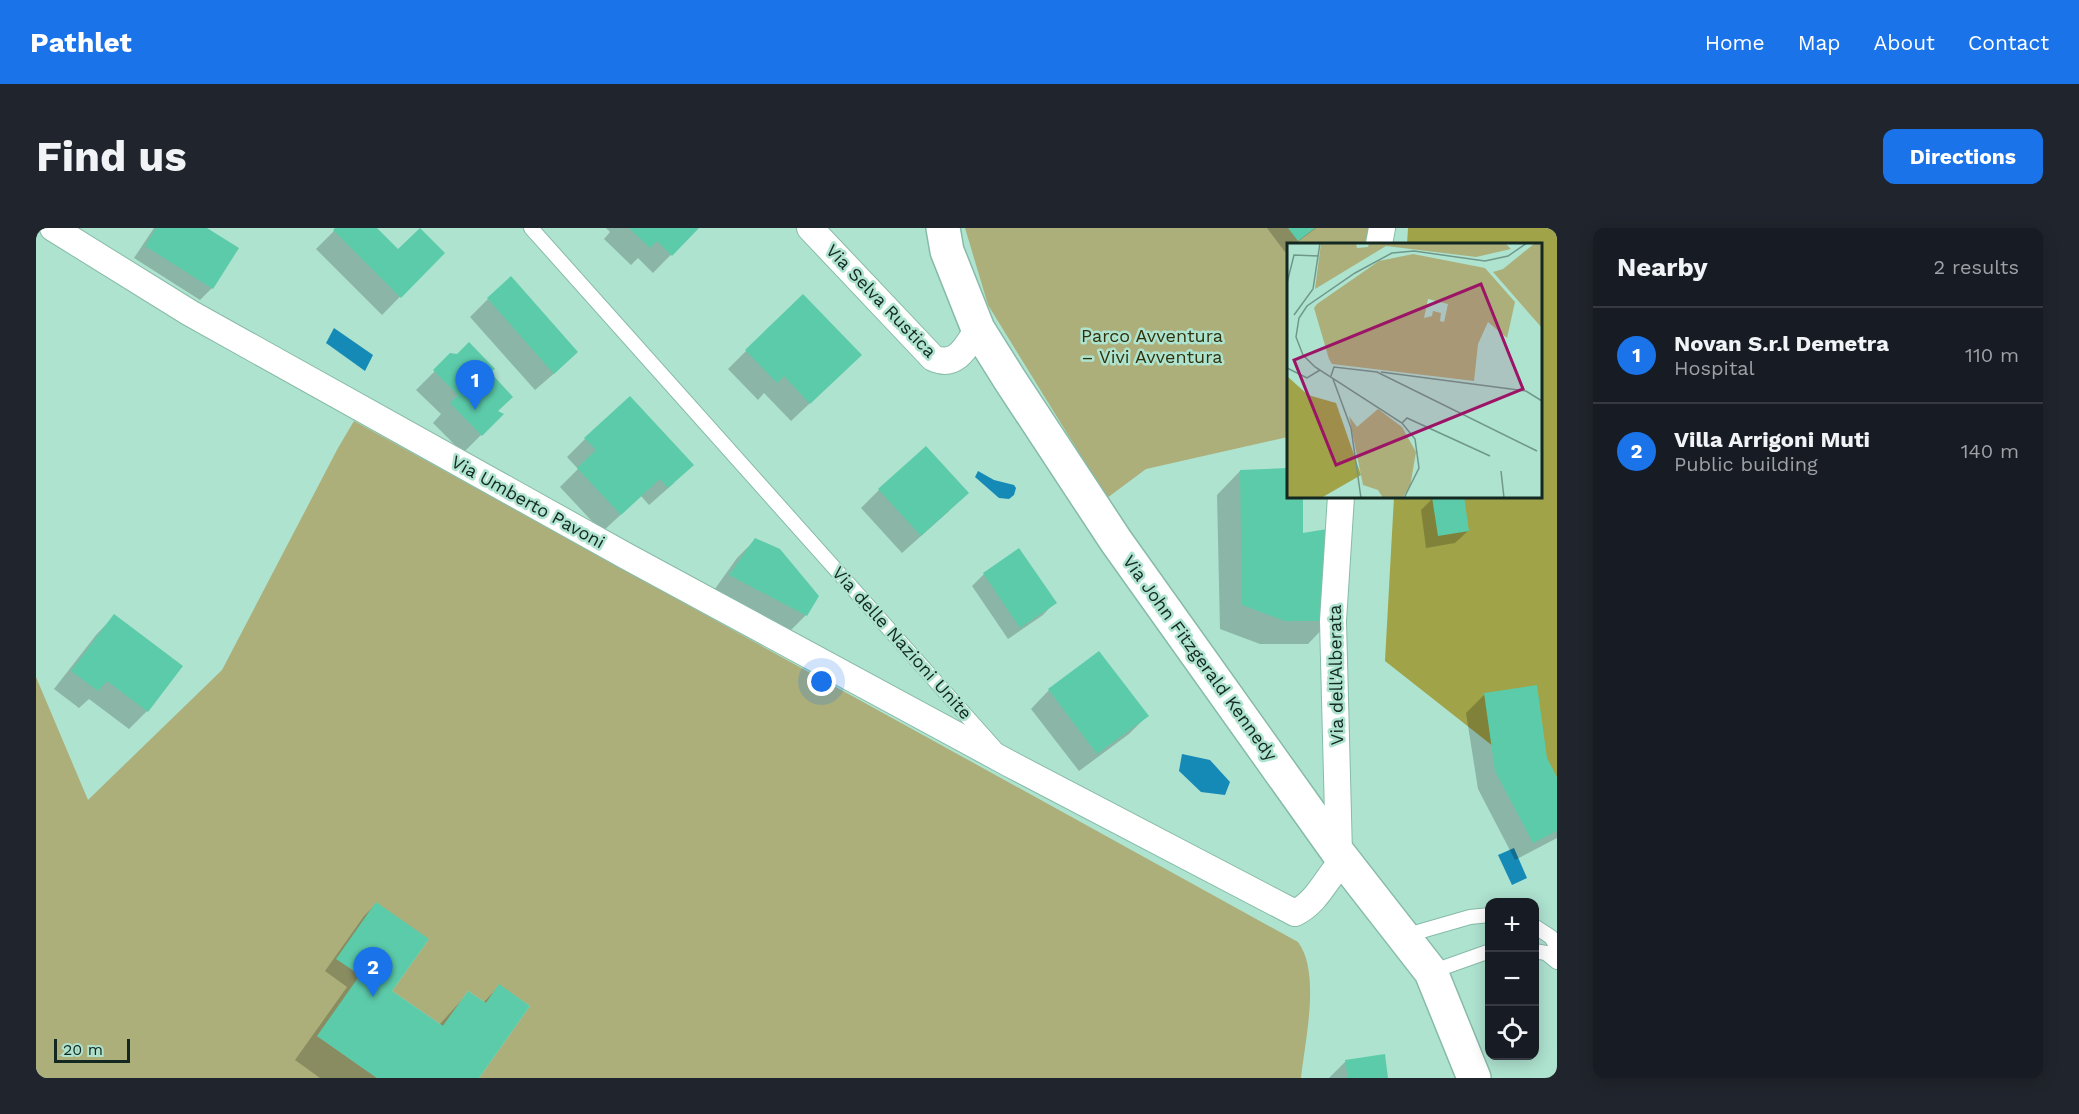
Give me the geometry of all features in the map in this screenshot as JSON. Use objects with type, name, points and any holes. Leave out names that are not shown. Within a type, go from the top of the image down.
[{"type":"main road","name":"Via John Fitzgerald Kennedy","points":[[943,228],[947,250],[978,329],[1116,541],[1342,857],[1431,972],[1474,1078]]},
{"type":"main road","points":[[1431,972],[1468,1017],[1496,1078]]},
{"type":"street","name":"Via Umberto Pavoni","points":[[53,228],[190,313],[626,555],[1010,764]]},
{"type":"street","name":"Via Selva Rustica","points":[[810,228],[933,358],[947,362],[953,360],[959,356],[978,329]]},
{"type":"street","points":[[1379,243],[1382,228]]},
{"type":"street","name":"Via dell'Alberata","points":[[1341,498],[1333,621],[1342,857]]},
{"type":"street","name":"Via delle Nazioni Unite","points":[[1010,764],[1295,913],[1305,908],[1319,894],[1342,857]]},
{"type":"lane","name":"Via delle Nazioni Unite","points":[[531,228],[1010,764]]},
{"type":"lane","points":[[1403,936],[1470,917],[1485,916]]},
{"type":"lane","points":[[1539,929],[1551,937],[1557,948]]},
{"type":"lane","points":[[1431,972],[1487,952]]},
{"type":"lane","points":[[1539,952],[1546,953],[1557,962]]},
{"type":"green space","name":"Parco Avventura – Vivi Avventura","points":[[965,228],[1380,228],[1376,243],[1287,243],[1287,437],[1146,469],[1107,498],[988,305]]},
{"type":"green space","points":[[354,421],[1298,942],[1305,955],[1310,989],[1310,1007],[1301,1078],[479,1078],[530,1006],[499,985],[486,1003],[468,991],[443,1026],[392,991],[429,939],[317,1036],[377,1078],[36,1078],[36,677],[88,800],[222,670]]},
{"type":"shaded area","points":[[1408,228],[1557,228],[1557,800],[1555,795],[1385,661],[1394,498],[1542,498],[1542,243],[1407,243]]},
{"type":"water","points":[[334,328],[373,355],[365,371],[326,343]]},
{"type":"water","points":[[978,471],[994,480],[1014,485],[1016,488],[1014,495],[1009,499],[999,498],[975,477]]},
{"type":"water","points":[[1182,754],[1210,760],[1230,782],[1225,795],[1201,792],[1179,771]]},
{"type":"water","points":[[1514,848],[1527,878],[1512,885],[1498,855]]},
{"type":"building","points":[[156,228],[207,228],[239,248],[213,289],[145,246]]},
{"type":"building","points":[[335,228],[377,228],[398,249],[420,228],[445,253],[401,298],[333,230]]},
{"type":"building","points":[[629,228],[699,228],[672,256],[657,241],[650,248]]},
{"type":"building","points":[[1288,228],[1315,228],[1298,241]]},
{"type":"building","points":[[511,276],[578,352],[554,374],[487,298]]},
{"type":"building","points":[[803,294],[862,355],[810,404],[784,376],[777,383],[745,350]]},
{"type":"building","points":[[469,342],[495,369],[490,372],[513,397],[498,411],[504,414],[482,436],[450,403],[458,395],[433,370],[450,353],[457,354]]},
{"type":"building","points":[[630,396],[694,465],[668,488],[660,479],[621,515],[577,468],[596,450],[584,438]]},
{"type":"building","points":[[926,446],[969,493],[921,536],[878,489]]},
{"type":"building","points":[[1287,468],[1287,498],[1303,498],[1303,533],[1339,527],[1333,621],[1285,621],[1242,605],[1240,470]]},
{"type":"building","points":[[1432,498],[1464,498],[1469,531],[1438,536]]},
{"type":"building","points":[[755,538],[780,549],[819,596],[807,616],[729,575]]},
{"type":"building","points":[[1019,548],[1057,603],[1020,628],[983,573]]},
{"type":"building","points":[[114,614],[183,666],[148,712],[107,681],[98,691],[71,671]]},
{"type":"building","points":[[1099,651],[1149,716],[1097,754],[1048,689]]},
{"type":"building","points":[[1537,685],[1547,758],[1557,777],[1557,831],[1533,843],[1495,771],[1484,693]]},
{"type":"building","points":[[376,902],[429,939],[392,991],[443,1026],[468,991],[486,1003],[499,984],[530,1006],[479,1078],[377,1078],[317,1036],[360,975],[336,959]]},
{"type":"building","points":[[1385,1054],[1388,1078],[1348,1078],[1345,1060]]},
{"type":"place","name":"Novan S.r.l Demetra","points":[[475,410]]},
{"type":"place","name":"Villa Arrigoni Muti","points":[[373,997]]}]
